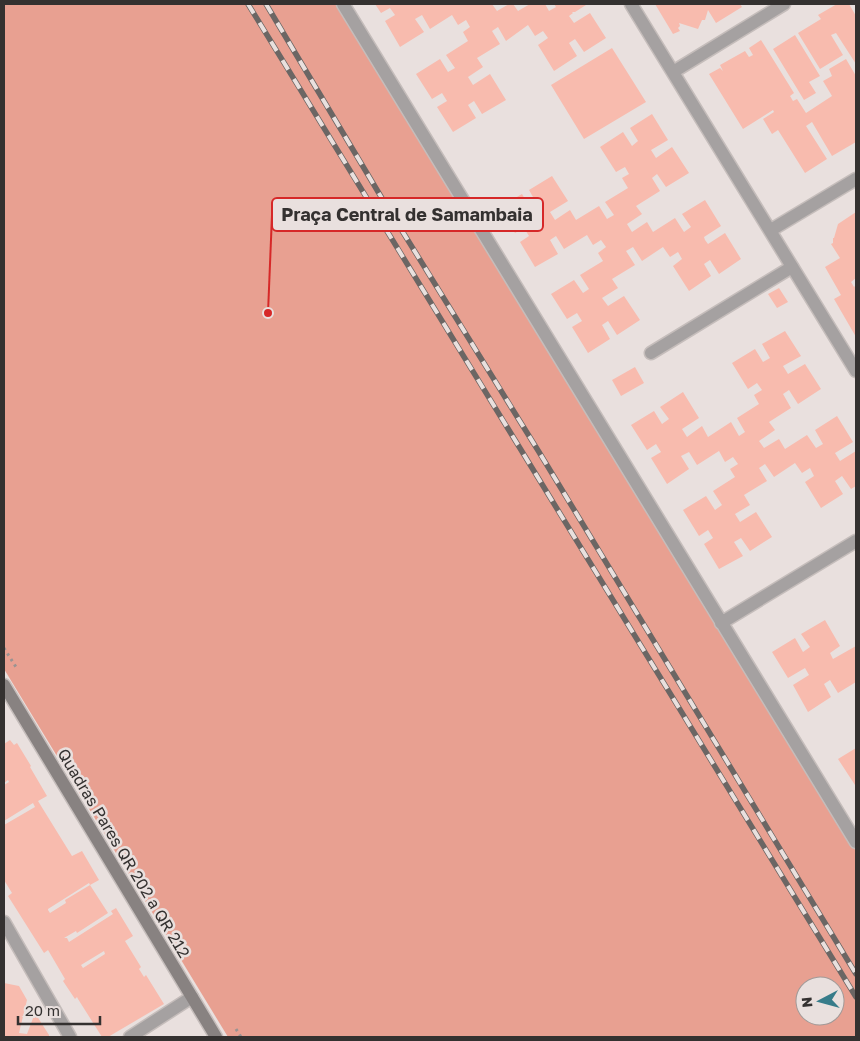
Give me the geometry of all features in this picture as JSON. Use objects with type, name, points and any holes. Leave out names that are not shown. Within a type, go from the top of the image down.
[{"type":"street","points":[[343,4],[856,842]]},
{"type":"street","points":[[631,4],[856,371]]},
{"type":"street","points":[[673,72],[784,4]]},
{"type":"street","points":[[771,230],[856,179]]},
{"type":"street","points":[[652,353],[792,267]]},
{"type":"street","points":[[721,623],[856,542]]},
{"type":"street","name":"Quadras Pares QR 202 a QR 212","points":[[4,685],[216,1037]]},
{"type":"street","points":[[4,922],[70,1037]]},
{"type":"street","points":[[130,1037],[192,997]]},
{"type":"shaded area","points":[[4,4],[343,4],[856,839],[856,1037],[228,1037],[4,669]]},
{"type":"building","points":[[375,4],[492,4],[497,11],[509,4],[513,4],[518,11],[530,4],[545,4],[549,11],[556,7],[554,4],[585,4],[569,16],[574,23],[590,13],[606,38],[584,52],[575,39],[569,43],[577,56],[554,71],[538,45],[548,38],[543,31],[535,36],[528,25],[506,41],[498,27],[492,31],[500,44],[477,58],[483,67],[468,77],[473,85],[490,74],[506,100],[482,114],[474,101],[468,105],[476,118],[453,132],[437,107],[447,101],[442,93],[432,99],[416,74],[440,59],[448,72],[455,68],[446,55],[468,41],[463,32],[470,27],[466,20],[458,25],[452,15],[430,29],[422,15],[415,19],[424,32],[400,47],[385,21],[395,15],[390,8],[381,13]]},
{"type":"building","points":[[655,4],[740,4],[742,7],[716,23],[708,10],[705,20],[702,20],[698,29],[679,23],[680,26],[678,28],[680,31],[673,34]]},
{"type":"building","points":[[837,4],[849,4],[856,16],[856,64],[836,33],[831,35],[843,55],[820,69],[798,33],[821,19],[818,15]]},
{"type":"building","points":[[795,35],[820,76],[809,82],[816,93],[804,100],[773,49]]},
{"type":"building","points":[[761,40],[794,93],[790,96],[793,101],[797,99],[806,113],[832,96],[823,81],[832,76],[829,69],[846,59],[856,76],[856,142],[832,156],[812,122],[806,126],[827,159],[805,173],[778,130],[772,134],[763,119],[774,112],[773,110],[743,129],[709,74],[720,68],[723,71],[720,65],[745,51],[749,57],[753,55],[749,48]]},
{"type":"building","points":[[612,48],[646,102],[584,139],[551,85]]},
{"type":"building","points":[[652,114],[668,140],[651,150],[656,158],[672,147],[689,173],[666,187],[657,174],[652,178],[660,191],[636,206],[642,214],[627,224],[632,232],[647,222],[653,232],[675,218],[684,232],[691,227],[682,214],[705,200],[721,226],[704,237],[705,240],[708,244],[725,233],[741,259],[719,274],[710,260],[704,264],[711,276],[689,291],[673,266],[682,259],[678,252],[670,257],[663,247],[642,261],[633,247],[626,251],[635,265],[612,279],[618,288],[602,298],[608,306],[624,296],[640,320],[617,335],[608,321],[602,325],[610,339],[588,353],[572,327],[582,321],[577,313],[567,319],[551,294],[574,280],[583,293],[589,289],[580,275],[603,261],[598,253],[606,247],[601,240],[593,245],[587,235],[564,249],[556,236],[550,240],[558,254],[535,267],[520,242],[529,236],[524,228],[515,233],[498,208],[522,194],[530,208],[537,204],[529,190],[552,176],[568,201],[550,212],[555,220],[570,210],[576,220],[599,206],[607,219],[614,215],[605,202],[628,188],[622,178],[629,174],[625,167],[616,172],[600,147],[623,132],[632,146],[638,141],[630,128]]},
{"type":"building","points":[[856,212],[856,278],[851,282],[854,287],[856,285],[856,337],[834,299],[841,295],[825,267],[840,258],[831,244],[833,243],[838,224]]},
{"type":"building","points":[[779,288],[788,302],[777,308],[768,294]]},
{"type":"building","points":[[785,331],[801,356],[783,366],[788,374],[805,364],[821,389],[798,404],[789,390],[783,394],[791,408],[769,422],[775,430],[759,441],[764,448],[779,439],[785,449],[807,435],[816,448],[823,444],[815,430],[837,416],[853,442],[835,453],[840,461],[856,451],[856,486],[851,489],[842,476],[835,481],[843,494],[821,508],[805,482],[814,476],[810,468],[802,473],[795,463],[774,477],[765,464],[759,468],[767,481],[744,495],[750,505],[735,514],[740,522],[756,512],[772,537],[750,551],[741,538],[734,542],[743,556],[719,569],[704,544],[713,538],[708,530],[699,536],[683,510],[706,496],[715,510],[722,505],[713,491],[735,477],[730,469],[738,464],[733,457],[725,462],[719,451],[697,465],[689,452],[681,456],[689,469],[667,484],[651,458],[661,452],[656,444],[647,450],[631,425],[654,411],[662,424],[669,419],[660,407],[683,392],[699,418],[682,429],[687,437],[702,426],[708,437],[731,422],[739,436],[745,432],[737,418],[759,404],[754,395],[762,390],[757,383],[748,389],[732,363],[755,349],[763,362],[770,358],[762,344]]},
{"type":"building","points":[[635,367],[644,383],[621,396],[612,380]]},
{"type":"building","points":[[825,620],[840,646],[830,653],[833,659],[856,646],[856,682],[838,693],[830,680],[824,684],[831,697],[808,712],[793,685],[809,675],[805,668],[788,678],[772,652],[795,638],[803,652],[810,647],[801,634]]},
{"type":"building","points":[[10,740],[14,745],[17,743],[47,796],[38,801],[72,856],[82,851],[99,880],[90,885],[108,913],[77,933],[76,931],[64,938],[67,938],[69,942],[113,914],[111,911],[116,908],[133,936],[125,941],[141,967],[139,969],[144,977],[146,975],[164,1004],[108,1037],[102,1037],[77,997],[75,999],[63,981],[65,979],[48,950],[44,953],[8,896],[12,893],[4,880],[4,825],[35,807],[33,803],[4,821],[4,785],[9,782],[8,780],[4,783],[4,744]],"holes":[[[89,883],[90,885],[65,900],[66,903],[50,913],[48,909]],[[104,951],[105,954],[83,968],[81,965]]]},
{"type":"building","points":[[856,748],[856,784],[855,785],[838,759]]},
{"type":"building","points":[[4,983],[19,986],[27,1000],[19,1033],[27,1034],[35,1013],[49,1037],[4,1037]]},
{"type":"railway","points":[[248,4],[856,997]]},
{"type":"railway","points":[[266,4],[383,200],[539,452],[856,974]]},
{"type":"place","name":"Praça Central de Samambaia","points":[[268,313]]}]
